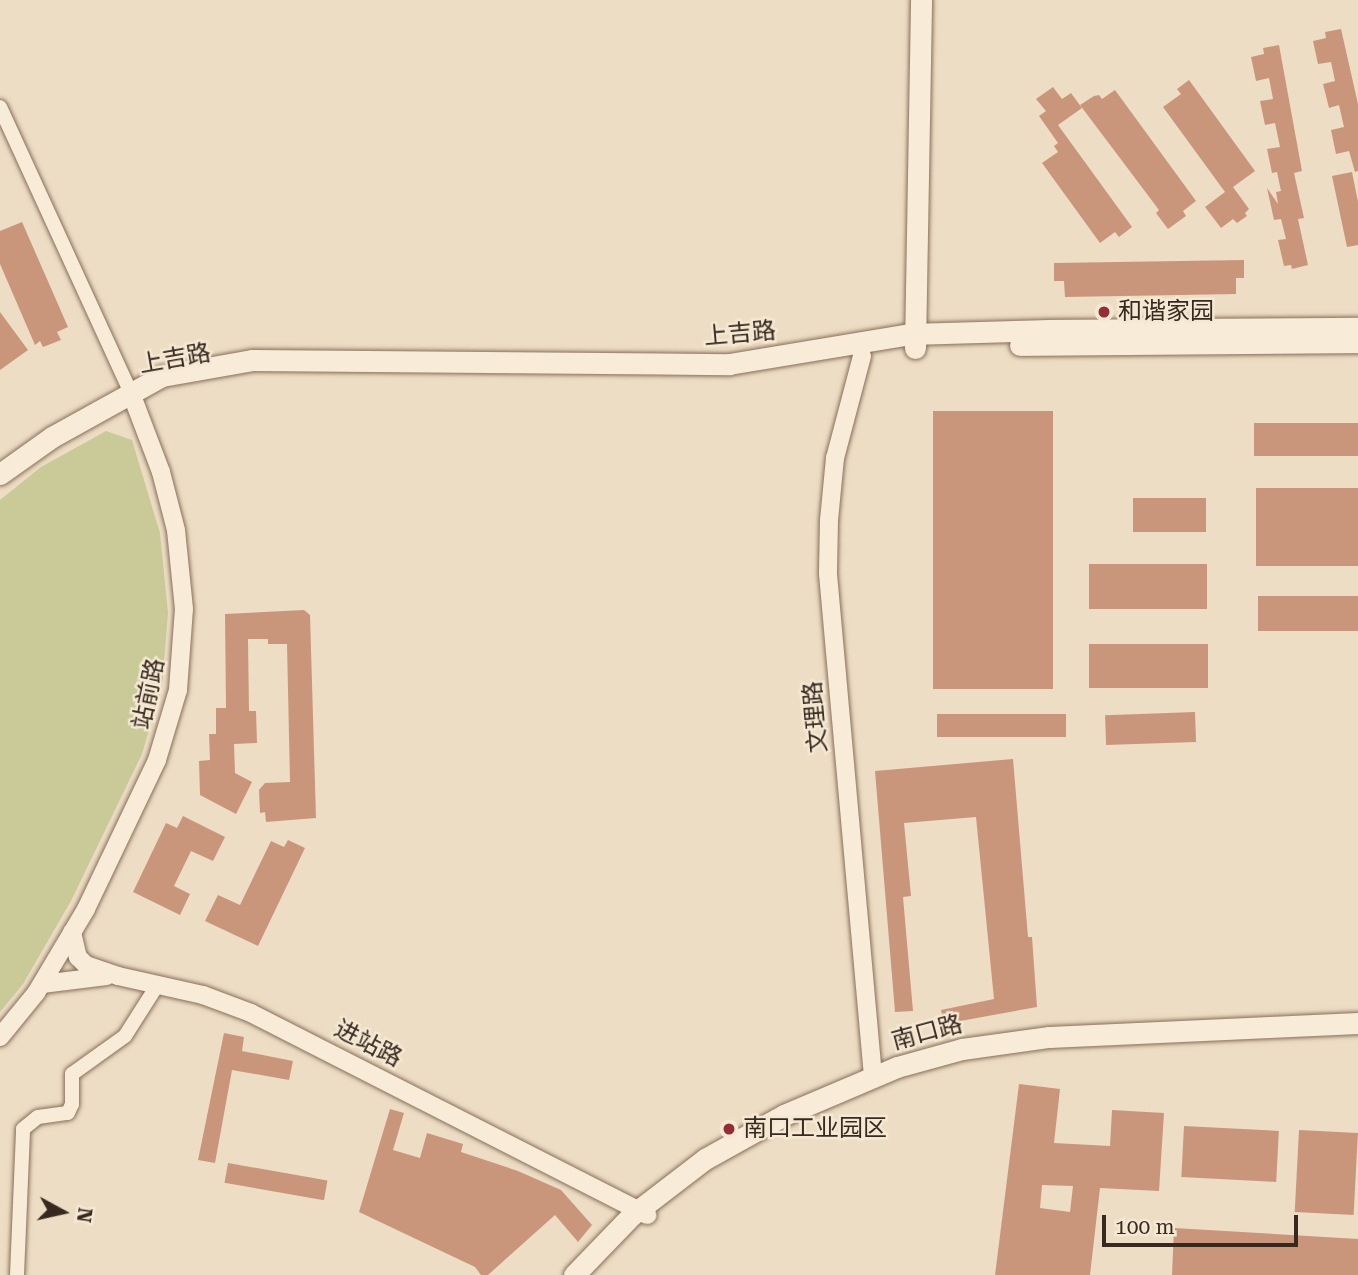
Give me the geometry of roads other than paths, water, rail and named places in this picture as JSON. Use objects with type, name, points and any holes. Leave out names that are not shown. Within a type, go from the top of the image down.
[{"type":"main road","points":[[920,341],[921,0]]},
{"type":"main road","points":[[920,341],[931,0]]},
{"type":"main road","name":"上吉路","points":[[0,474],[52,437],[162,376],[252,360],[729,364],[920,341],[1358,328]]},
{"type":"main road","name":"上吉路","points":[[0,456],[45,425],[104,394],[131,393],[253,374],[730,378],[862,356],[920,341],[1358,342]]},
{"type":"main road","name":"南口路","points":[[574,1275],[681,1175],[738,1139],[873,1076],[929,1057],[1020,1039],[1358,1023]]},
{"type":"main road","name":"南口路","points":[[589,1275],[643,1213],[711,1168],[761,1139],[859,1094],[932,1067],[993,1054],[1040,1048],[1358,1034]]},
{"type":"street","points":[[0,107],[131,393]]},
{"type":"street","name":"文理路","points":[[862,356],[835,458],[829,520],[828,574],[873,1076]]},
{"type":"street","name":"站前路","points":[[0,1037],[42,984],[72,932],[157,761],[173,714],[182,666],[184,598],[176,530],[161,472],[131,393]]},
{"type":"street","name":"进站路","points":[[72,932],[78,957],[86,965],[227,1004],[278,1026],[643,1213]]},
{"type":"street","points":[[42,984],[118,976]]},
{"type":"street","points":[[17,1275],[23,1129],[38,1117],[68,1114],[72,1104],[72,1074],[125,1036],[158,984]]},
{"type":"place","name":"和谐家园","points":[[1104,312]]},
{"type":"place","name":"南口工业园区","points":[[729,1129]]}]
